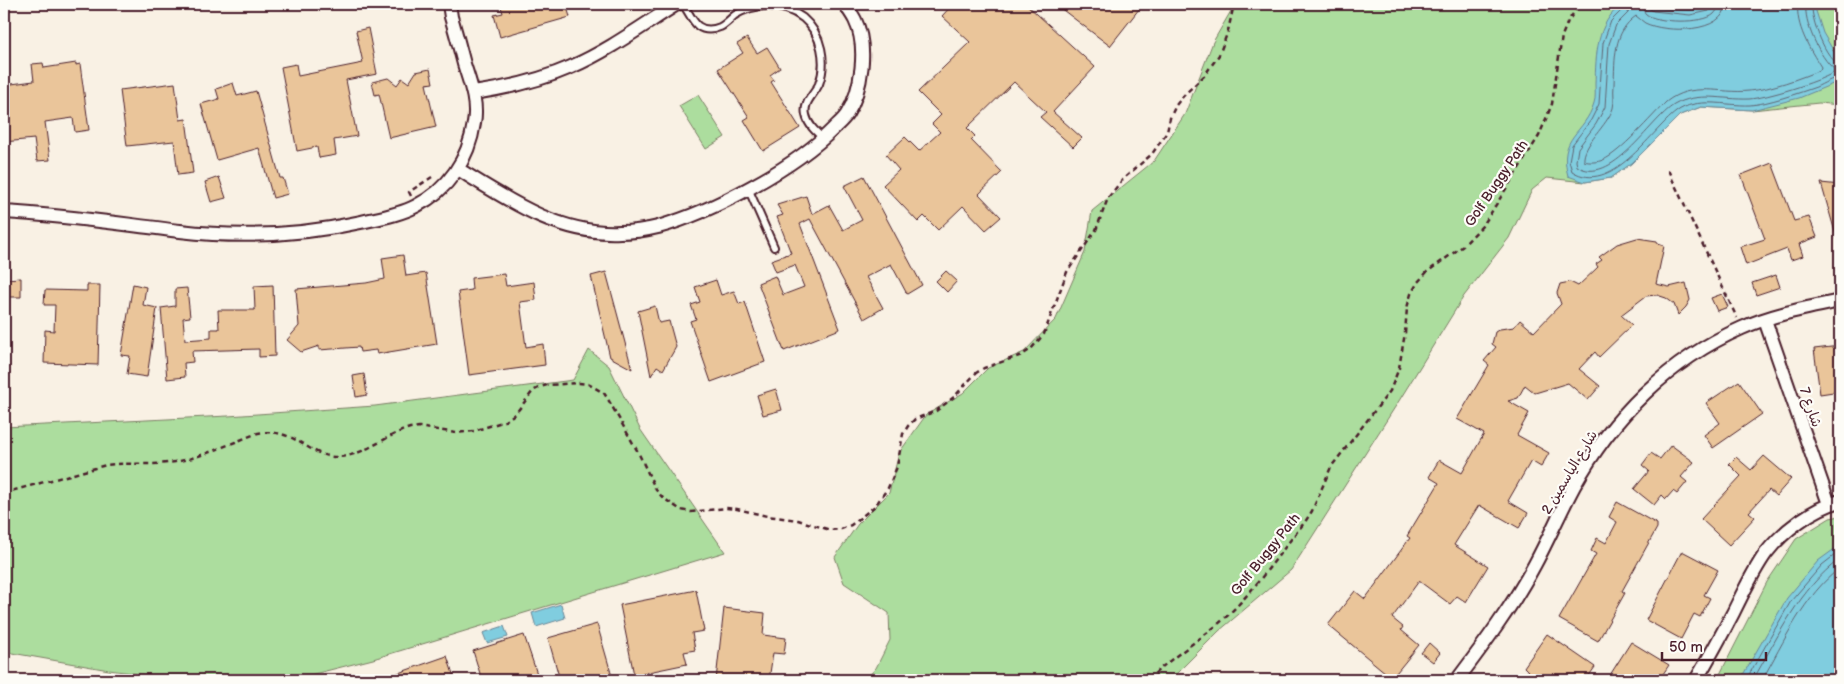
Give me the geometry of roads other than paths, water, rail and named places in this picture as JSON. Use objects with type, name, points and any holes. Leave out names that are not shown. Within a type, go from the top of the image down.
[{"type":"street","points":[[4,212],[52,214],[181,231],[235,234],[288,232],[341,226],[394,215],[416,206],[440,189],[458,169],[469,146],[475,121],[474,93],[451,17],[449,4]]},
{"type":"street","points":[[474,93],[507,88],[540,79],[572,67],[602,51],[677,4]]},
{"type":"street","points":[[458,169],[515,204],[548,220],[583,230],[620,232],[656,228],[691,216],[748,188],[793,161],[824,138],[847,115],[860,85],[863,53],[856,21],[845,4]]},
{"type":"street","name":"شارع الياسمين 2","points":[[1457,680],[1511,605],[1535,565],[1575,486],[1599,446],[1628,409],[1670,371],[1700,350],[1742,328],[1765,320],[1840,301]]},
{"type":"street","name":"شارع 7","points":[[1765,320],[1835,503]]},
{"type":"street","points":[[1696,680],[1766,553],[1795,525],[1835,503]]},
{"type":"lane","points":[[684,4],[694,21],[706,29],[721,26],[735,15],[752,7],[770,6],[788,10],[803,19],[815,32],[822,50],[823,68],[818,85],[805,108],[806,115],[813,129],[824,138]]},
{"type":"lane","points":[[748,188],[774,247]]},
{"type":"water","points":[[1622,4],[1644,4],[1670,9],[1690,10],[1716,4],[1818,4],[1816,11],[1823,33],[1840,62],[1840,81],[1799,98],[1752,110],[1701,107],[1680,115],[1632,163],[1611,178],[1585,182],[1568,176],[1566,152],[1569,143],[1585,122],[1595,101],[1597,51],[1602,30],[1613,12]]},
{"type":"water","points":[[1840,545],[1840,680],[1740,680],[1787,598],[1818,561]]},
{"type":"water","points":[[561,604],[565,618],[536,627],[532,613]]},
{"type":"water","points":[[504,626],[508,637],[487,643],[483,633]]}]
